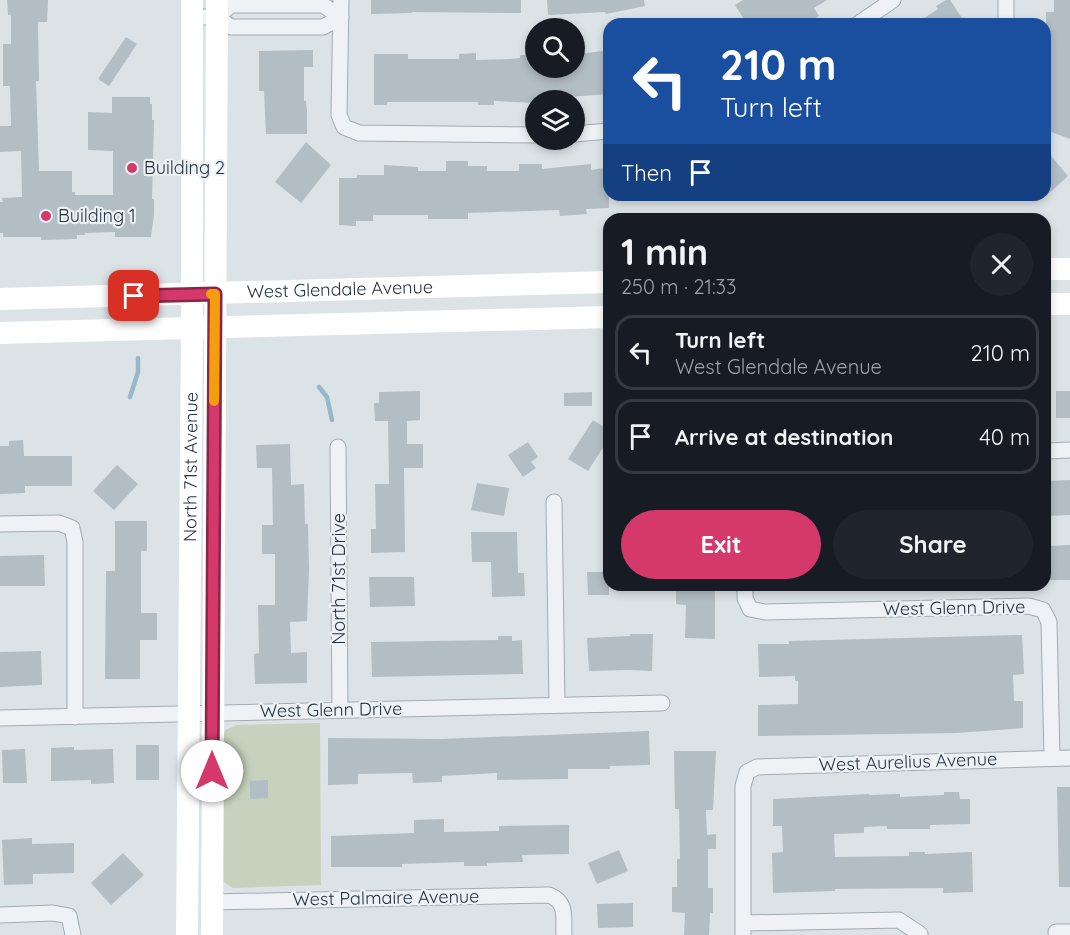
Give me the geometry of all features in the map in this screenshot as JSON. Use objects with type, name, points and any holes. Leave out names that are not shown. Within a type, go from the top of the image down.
[{"type":"street","points":[[341,0],[339,115],[344,127],[359,133],[525,135]]},
{"type":"street","points":[[867,18],[893,0]]},
{"type":"street","points":[[1006,0],[1006,18]]},
{"type":"street","points":[[191,8],[217,9],[231,5],[323,5],[341,17]]},
{"type":"street","name":"North 71st Avenue","points":[[187,935],[192,329],[191,8]]},
{"type":"street","points":[[217,9],[231,27],[323,27],[341,17]]},
{"type":"street","name":"North 71st Avenue","points":[[212,935],[217,9]]},
{"type":"street","points":[[585,133],[603,132]]},
{"type":"street","points":[[1051,270],[1070,269]]},
{"type":"street","name":"West Glendale Avenue","points":[[0,299],[603,282]]},
{"type":"street","points":[[1051,304],[1070,304]]},
{"type":"street","name":"West Glendale Avenue","points":[[0,333],[603,317]]},
{"type":"street","name":"North 71st Drive","points":[[338,447],[340,710]]},
{"type":"street","points":[[1051,451],[1070,450]]},
{"type":"street","points":[[554,502],[557,705]]},
{"type":"street","points":[[0,525],[58,523],[72,528],[75,542],[75,717]]},
{"type":"street","name":"West Glenn Drive","points":[[745,591],[745,598],[750,609],[765,612],[1029,606],[1044,610],[1049,622],[1052,758]]},
{"type":"street","name":"West Glenn Drive","points":[[0,718],[662,703]]},
{"type":"street","name":"West Aurelius Avenue","points":[[743,929],[742,786],[747,772],[757,767],[1070,758]]},
{"type":"street","name":"West Palmaire Avenue","points":[[212,902],[549,895],[558,898],[563,910],[564,935]]},
{"type":"street","points":[[0,915],[53,913],[69,916],[73,935]]},
{"type":"street","points":[[743,929],[899,920],[920,934]]},
{"type":"green space","points":[[320,723],[321,885],[233,888],[223,881],[223,736],[225,730],[237,725]]},
{"type":"building","points":[[7,0],[48,0],[47,22],[38,22],[39,81],[36,81],[39,171],[72,171],[72,192],[75,192],[75,195],[113,195],[113,151],[88,150],[88,112],[112,113],[112,97],[150,97],[152,120],[154,120],[152,199],[154,199],[154,214],[151,237],[115,237],[115,232],[85,233],[85,235],[77,235],[77,239],[41,240],[41,237],[3,237],[3,233],[0,233],[2,198],[22,197],[21,151],[0,152],[0,126],[11,126],[10,86],[3,86],[3,44],[11,44],[11,15],[8,15]]},
{"type":"building","points":[[371,0],[521,0],[521,13],[371,14]]},
{"type":"building","points":[[547,0],[644,0],[645,6],[606,14],[605,12],[548,15]]},
{"type":"building","points":[[743,0],[827,0],[814,8],[819,16],[816,18],[743,18],[735,5]]},
{"type":"building","points":[[950,0],[962,18],[924,18],[938,9],[936,6]]},
{"type":"building","points":[[1054,0],[1070,0],[1070,139],[1051,132],[1051,18],[1046,18],[1046,12],[1054,12]]},
{"type":"building","points":[[126,37],[137,44],[109,86],[98,79]]},
{"type":"building","points":[[313,50],[313,67],[304,67],[307,134],[266,134],[264,91],[259,91],[259,51]]},
{"type":"building","points":[[603,51],[603,94],[585,96],[585,90],[525,90],[525,102],[494,101],[494,105],[478,105],[478,102],[387,102],[387,105],[374,105],[374,54],[408,54],[408,59],[459,59],[459,54],[476,53],[476,60],[520,58],[520,55],[525,55],[525,78],[585,78],[585,53]]},
{"type":"building","points":[[306,142],[331,165],[301,203],[275,182]]},
{"type":"building","points":[[1051,156],[1068,176],[1051,191]]},
{"type":"building","points":[[446,161],[468,161],[468,166],[487,166],[487,171],[519,171],[519,164],[542,164],[542,169],[591,164],[591,170],[603,168],[603,201],[609,201],[609,208],[586,209],[587,214],[560,216],[559,210],[468,213],[468,219],[428,219],[428,215],[373,215],[373,221],[356,221],[356,226],[339,225],[339,178],[384,175],[384,165],[418,167],[418,171],[446,171]]},
{"type":"building","points":[[420,391],[420,420],[407,421],[407,444],[423,444],[423,468],[404,468],[405,552],[371,553],[371,529],[376,529],[375,484],[389,484],[388,421],[375,421],[374,403],[379,403],[379,392]]},
{"type":"building","points":[[1056,391],[1070,391],[1070,418],[1056,418]]},
{"type":"building","points":[[592,392],[592,406],[564,406],[564,393]]},
{"type":"building","points":[[593,420],[603,426],[603,447],[588,471],[568,459]]},
{"type":"building","points":[[23,440],[24,456],[72,456],[72,486],[25,486],[25,493],[0,494],[0,446],[9,446],[9,441]]},
{"type":"building","points":[[528,442],[538,457],[531,462],[536,468],[523,477],[508,455]]},
{"type":"building","points":[[290,444],[291,485],[304,484],[309,569],[307,621],[290,622],[291,653],[307,652],[307,683],[255,684],[254,654],[259,653],[258,605],[275,605],[275,554],[262,554],[262,525],[273,525],[272,468],[257,468],[256,445]]},
{"type":"building","points":[[117,465],[138,484],[114,510],[93,491]]},
{"type":"building","points":[[1070,480],[1070,515],[1051,516],[1051,481]]},
{"type":"building","points":[[477,483],[509,488],[504,516],[471,510]]},
{"type":"building","points":[[115,521],[147,521],[147,551],[141,551],[141,613],[157,613],[157,640],[140,640],[140,679],[105,679],[106,571],[115,571]]},
{"type":"building","points":[[471,532],[517,532],[518,573],[524,573],[525,596],[492,597],[491,562],[472,562]]},
{"type":"building","points":[[1070,545],[1070,580],[1051,580],[1051,546]]},
{"type":"building","points":[[44,555],[45,586],[0,586],[0,556]]},
{"type":"building","points":[[587,572],[603,572],[603,591],[609,591],[609,595],[588,595]]},
{"type":"building","points":[[369,577],[414,577],[415,606],[370,607]]},
{"type":"building","points":[[676,591],[715,591],[715,639],[685,638],[686,605],[676,604]]},
{"type":"building","points":[[630,634],[653,634],[652,671],[589,671],[587,638],[630,636]]},
{"type":"building","points":[[1022,635],[1024,674],[1013,675],[1014,701],[1023,701],[1023,728],[957,733],[758,736],[758,705],[798,704],[798,681],[795,681],[795,676],[759,677],[758,644],[789,644],[789,641]]},
{"type":"building","points":[[498,636],[512,636],[512,641],[522,640],[523,674],[372,677],[371,642],[498,640]]},
{"type":"building","points":[[41,651],[42,685],[0,687],[0,652]]},
{"type":"building","points":[[649,731],[650,765],[610,766],[610,769],[568,769],[568,779],[497,780],[497,773],[442,776],[442,782],[413,783],[412,773],[358,774],[358,784],[328,785],[328,738],[441,739]]},
{"type":"building","points":[[136,745],[159,745],[159,780],[136,780]]},
{"type":"building","points":[[74,747],[74,750],[113,749],[114,783],[91,784],[91,780],[51,781],[51,748]]},
{"type":"building","points":[[25,749],[27,783],[3,783],[2,750]]},
{"type":"building","points":[[674,751],[716,751],[713,810],[706,810],[707,835],[716,834],[716,849],[708,849],[708,888],[713,888],[713,913],[710,913],[709,935],[684,935],[685,913],[672,912],[672,887],[677,887],[677,859],[680,859],[679,809],[675,809]]},
{"type":"building","points":[[268,780],[268,798],[250,799],[250,781]]},
{"type":"building","points":[[1057,787],[1070,787],[1070,887],[1059,887]]},
{"type":"building","points":[[944,792],[959,792],[960,799],[970,799],[970,824],[930,825],[930,829],[864,827],[864,833],[834,834],[835,857],[909,856],[909,852],[925,852],[925,854],[972,852],[973,892],[943,893],[943,888],[835,889],[835,891],[773,893],[772,853],[783,852],[782,826],[773,826],[773,799],[869,794],[900,794],[900,797],[944,795]]},
{"type":"building","points":[[444,819],[444,832],[499,831],[499,826],[569,825],[569,854],[522,855],[523,862],[487,863],[487,866],[464,866],[464,862],[402,864],[402,867],[331,867],[331,836],[414,833],[414,820]]},
{"type":"building","points":[[32,838],[32,844],[74,843],[74,873],[33,874],[33,884],[4,885],[2,840]]},
{"type":"building","points":[[619,850],[628,871],[597,884],[588,863]]},
{"type":"building","points":[[123,853],[144,875],[111,905],[91,883]]},
{"type":"building","points":[[633,903],[633,927],[598,928],[597,904]]},
{"type":"waterway","points":[[130,397],[138,372],[138,358]]},
{"type":"waterway","points":[[319,387],[327,397],[332,420]]},
{"type":"slow traffic","points":[[211,294],[215,294],[214,401]]},
{"type":"place","name":"Building 2","points":[[132,168]]},
{"type":"place","name":"Building 1","points":[[46,216]]},
{"type":"route","points":[[134,296],[215,294],[212,771]]}]
